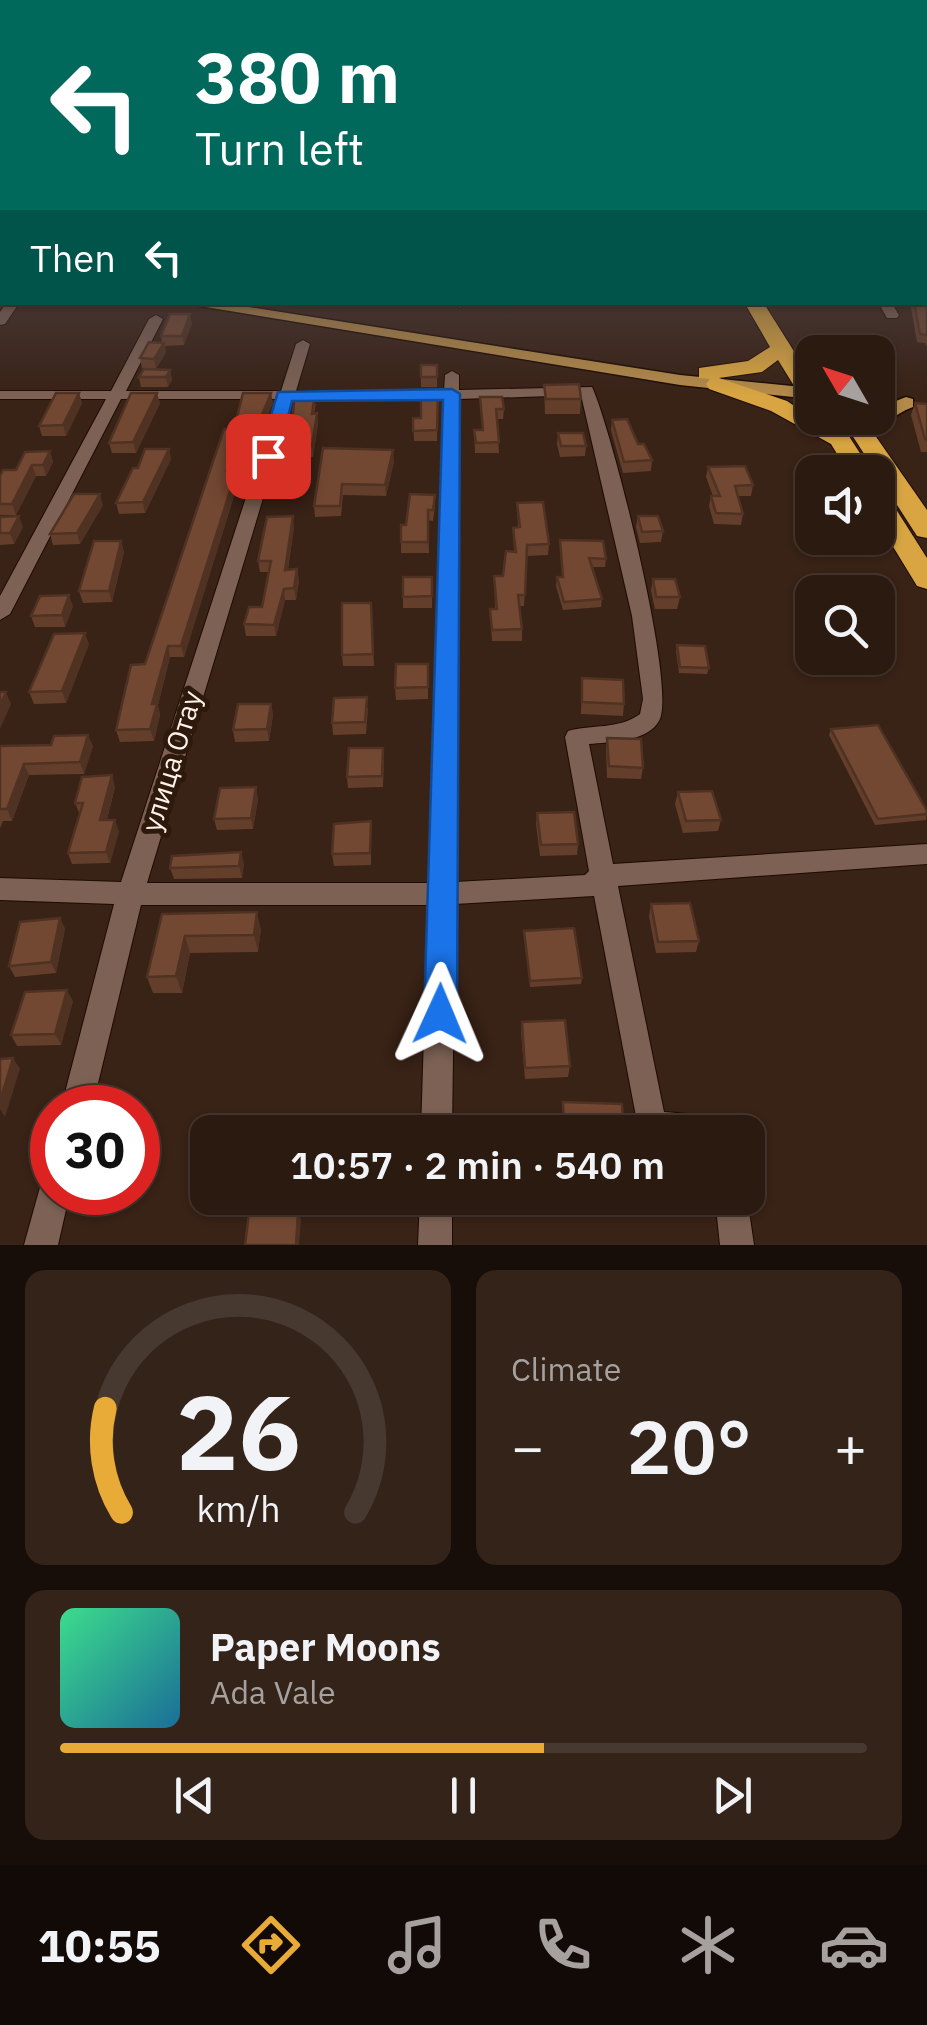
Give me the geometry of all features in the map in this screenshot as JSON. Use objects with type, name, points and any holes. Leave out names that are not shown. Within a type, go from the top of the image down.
[{"type":"highway","points":[[755,305],[795,367]]},
{"type":"highway","points":[[777,305],[797,335]]},
{"type":"highway","points":[[712,378],[754,367],[782,348]]},
{"type":"highway","points":[[712,378],[795,412]]},
{"type":"highway","points":[[856,435],[927,530]]},
{"type":"highway","points":[[895,528],[927,580]]},
{"type":"main road","points":[[204,305],[795,389]]},
{"type":"main road","points":[[257,305],[679,374]]},
{"type":"street","points":[[0,614],[119,396],[156,319]]},
{"type":"street","name":"улица Отау","points":[[82,1085],[130,895],[303,344]]},
{"type":"street","points":[[0,395],[119,396],[283,407],[452,385],[587,390],[642,604],[656,700],[651,717],[635,728],[576,737],[649,1115]]},
{"type":"street","points":[[438,1115],[452,385]]},
{"type":"street","points":[[0,888],[130,895],[443,896],[592,886],[602,876],[927,854]]},
{"type":"street","points":[[41,1245],[48,1215]]},
{"type":"street","points":[[435,1245],[436,1215]]},
{"type":"street","points":[[734,1215],[738,1245]]},
{"type":"building","points":[[915,305],[927,305],[927,335],[920,334]]},
{"type":"building","points":[[170,314],[190,314],[182,336],[161,336]]},
{"type":"building","points":[[149,342],[164,343],[154,359],[140,358]]},
{"type":"building","points":[[421,365],[437,365],[437,377],[421,377]]},
{"type":"building","points":[[144,369],[170,370],[166,377],[139,377]]},
{"type":"building","points":[[579,384],[581,399],[546,399],[544,385]]},
{"type":"building","points":[[56,393],[79,393],[63,425],[39,426]]},
{"type":"building","points":[[131,393],[157,393],[133,442],[109,443]]},
{"type":"building","points":[[243,393],[271,393],[259,422],[249,422],[244,442],[238,442],[227,470],[237,469],[181,646],[168,646],[152,704],[157,704],[150,729],[116,730],[131,665],[145,664],[224,429],[234,429]]},
{"type":"building","points":[[295,393],[315,393],[312,414],[317,413],[312,446],[282,447],[285,434],[291,434]]},
{"type":"building","points":[[421,393],[438,393],[437,430],[413,431],[413,418],[421,418]]},
{"type":"building","points":[[480,397],[502,397],[504,409],[496,409],[499,442],[476,443],[474,430],[483,430]]},
{"type":"building","points":[[915,403],[927,404],[927,440],[925,439]]},
{"type":"building","points":[[627,419],[638,444],[644,444],[652,460],[624,462],[612,420]]},
{"type":"building","points":[[558,433],[583,433],[586,446],[561,446]]},
{"type":"building","points":[[323,448],[393,450],[385,485],[342,484],[340,506],[314,506]]},
{"type":"building","points":[[145,449],[169,449],[143,502],[116,503],[133,468],[138,468]]},
{"type":"building","points":[[50,451],[43,465],[32,465],[12,504],[0,504],[3,470],[16,470],[25,452]]},
{"type":"building","points":[[745,466],[753,485],[735,486],[743,514],[716,513],[711,496],[720,496],[708,467]]},
{"type":"building","points":[[74,494],[100,494],[77,533],[50,534]]},
{"type":"building","points":[[410,494],[435,495],[433,510],[428,510],[428,542],[401,542],[401,525],[406,525]]},
{"type":"building","points":[[543,502],[549,544],[527,545],[525,595],[518,595],[522,629],[492,630],[490,609],[497,609],[494,576],[503,576],[506,551],[516,552],[513,528],[520,527],[517,503]]},
{"type":"building","points":[[19,516],[10,533],[0,533],[0,517]]},
{"type":"building","points":[[293,516],[285,570],[297,569],[294,588],[284,589],[274,625],[244,624],[249,607],[262,607],[271,561],[258,561],[267,517]]},
{"type":"building","points":[[638,516],[658,516],[663,531],[642,532]]},
{"type":"building","points":[[560,540],[603,541],[606,559],[589,558],[602,599],[564,602],[557,577],[563,577]]},
{"type":"building","points":[[94,541],[121,541],[109,591],[79,591]]},
{"type":"building","points":[[403,577],[432,577],[432,596],[403,597]]},
{"type":"building","points":[[653,579],[675,579],[680,597],[656,597]]},
{"type":"building","points":[[69,595],[62,615],[31,616],[40,596]]},
{"type":"building","points":[[342,603],[371,603],[373,654],[342,655]]},
{"type":"building","points":[[85,633],[62,691],[29,692],[54,634]]},
{"type":"building","points":[[677,645],[705,646],[709,668],[680,667]]},
{"type":"building","points":[[396,664],[428,664],[428,687],[395,688]]},
{"type":"building","points":[[582,678],[623,680],[624,704],[582,702]]},
{"type":"building","points":[[367,697],[365,722],[332,723],[334,698]]},
{"type":"building","points":[[238,704],[271,704],[267,729],[233,730]]},
{"type":"building","points":[[878,725],[927,814],[878,819],[831,729]]},
{"type":"building","points":[[88,735],[80,762],[24,764],[7,809],[0,809],[0,746],[51,745],[54,736]]},
{"type":"building","points":[[607,738],[641,739],[643,768],[609,766]]},
{"type":"building","points":[[349,748],[383,748],[382,776],[347,777]]},
{"type":"building","points":[[112,775],[100,820],[115,820],[106,852],[68,853],[83,803],[75,803],[82,777]]},
{"type":"building","points":[[256,787],[251,818],[214,819],[220,788]]},
{"type":"building","points":[[712,791],[721,820],[686,821],[678,792]]},
{"type":"building","points":[[574,812],[578,844],[541,845],[537,813]]},
{"type":"building","points":[[371,821],[370,853],[332,854],[334,824]]},
{"type":"building","points":[[241,852],[239,866],[170,868],[172,856]]},
{"type":"building","points":[[690,903],[699,941],[658,942],[651,904]]},
{"type":"building","points":[[257,912],[254,935],[185,936],[176,976],[147,977],[162,914]]},
{"type":"building","points":[[60,918],[51,962],[9,966],[20,922]]},
{"type":"building","points":[[574,928],[582,978],[530,981],[524,931]]},
{"type":"building","points":[[67,990],[55,1034],[11,1035],[25,992]]},
{"type":"building","points":[[565,1020],[570,1066],[525,1068],[522,1022]]},
{"type":"building","points":[[13,1058],[0,1101],[0,1059]]},
{"type":"building","points":[[563,1102],[622,1104],[623,1115],[563,1115]]},
{"type":"building","points":[[249,1215],[298,1215],[296,1245],[245,1245]]},
{"type":"route","points":[[268,456],[281,419],[284,396],[452,394],[440,1014]]}]
